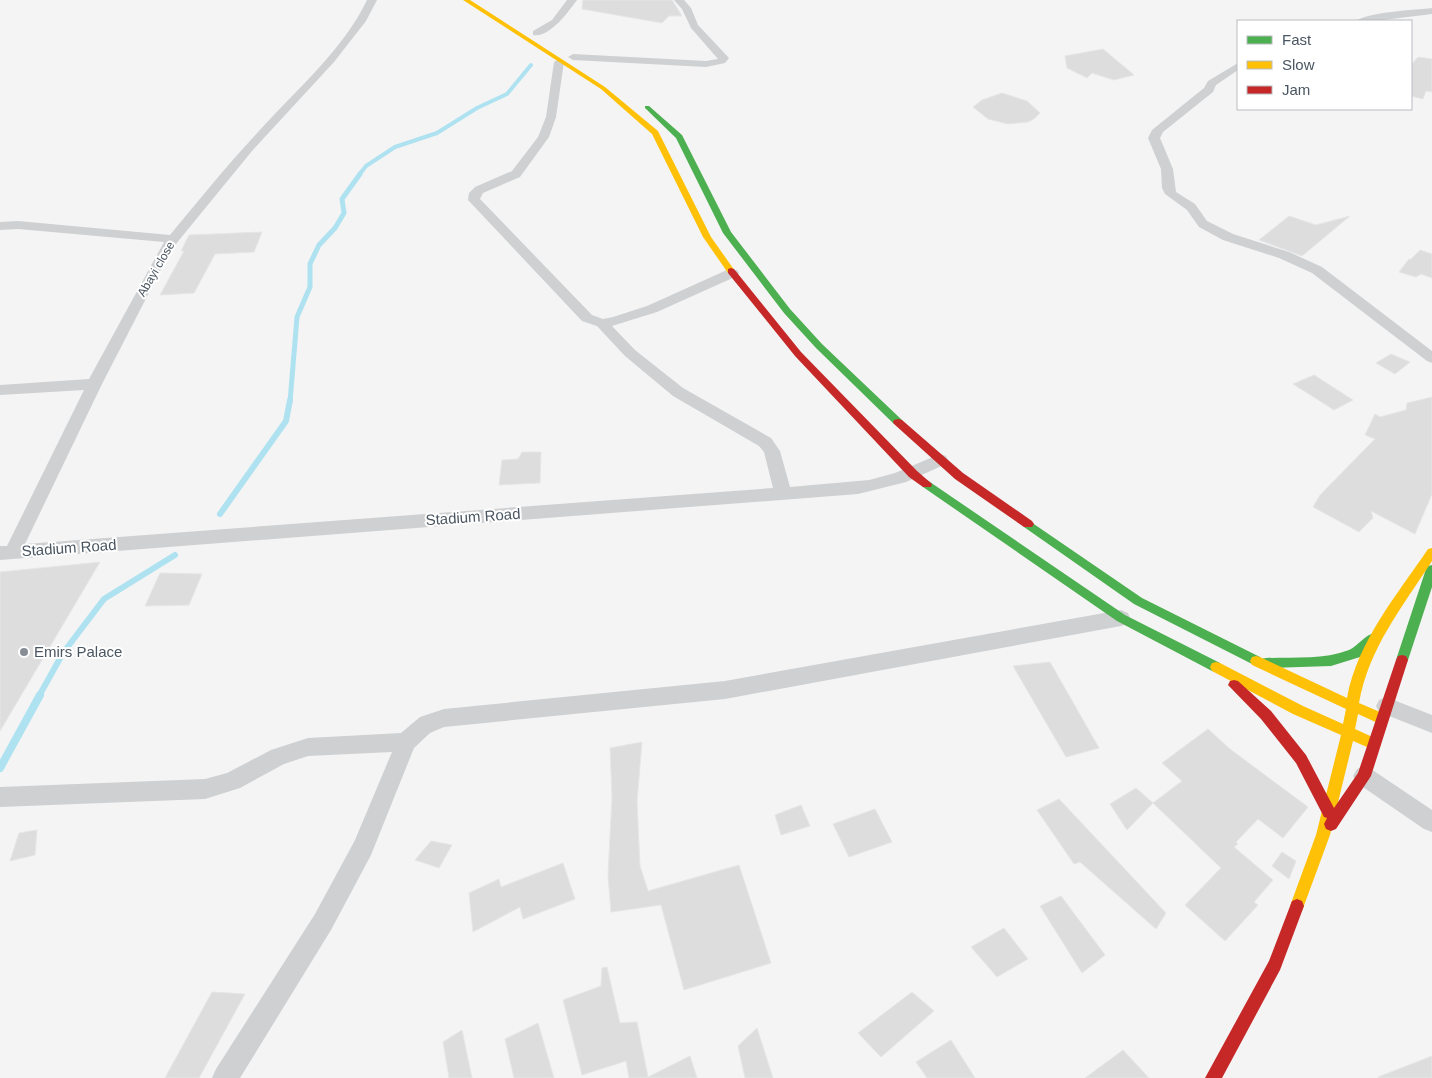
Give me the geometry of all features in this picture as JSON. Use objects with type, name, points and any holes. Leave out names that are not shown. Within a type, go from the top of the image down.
[{"type":"street","name":"Abayi close","points":[[6,552],[157,263],[172,239],[248,149],[330,60],[363,19],[372,0]]},
{"type":"street","points":[[466,0],[559,62],[603,88],[655,133],[707,237],[732,273],[798,354],[913,474],[1121,618],[1211,663],[1298,710],[1374,744]]},
{"type":"street","points":[[485,0],[610,79]]},
{"type":"street","points":[[536,33],[555,22],[572,0]]},
{"type":"street","points":[[573,57],[706,64],[721,61],[724,58],[694,26],[686,8],[679,0]]},
{"type":"street","points":[[1366,20],[1432,11]]},
{"type":"street","points":[[559,62],[551,117],[543,137],[528,156],[521,170],[506,179],[479,190],[475,193],[474,200],[587,318],[602,323],[615,321],[652,309],[732,273]]},
{"type":"street","points":[[1237,67],[1212,83],[1209,90],[1158,130],[1154,138],[1167,169],[1168,177],[1166,184],[1171,194],[1190,207],[1203,224],[1214,230],[1284,255],[1317,270],[1432,358]]},
{"type":"street","points":[[636,98],[657,115],[679,137],[727,233],[752,268],[787,311],[819,346],[959,476],[1138,601],[1351,707],[1384,712],[1432,724]]},
{"type":"street","points":[[0,226],[18,225],[172,239]]},
{"type":"street","points":[[602,323],[630,353],[678,392],[765,442],[772,451],[783,494]]},
{"type":"street","points":[[0,390],[94,384]]},
{"type":"street","name":"Stadium Road","points":[[6,552],[858,488],[878,485],[913,474],[940,460]]},
{"type":"street","points":[[1213,1078],[1275,965],[1323,835],[1348,733],[1356,685],[1375,638],[1432,552]]},
{"type":"street","points":[[1323,835],[1364,776],[1432,569]]},
{"type":"street","points":[[225,1078],[323,922],[363,846],[406,742],[415,731],[428,722],[444,718],[725,690],[1121,618]]},
{"type":"street","points":[[1262,663],[1332,661],[1356,653],[1375,638]]},
{"type":"street","points":[[1211,663],[1266,715],[1301,759],[1329,812]]},
{"type":"street","points":[[1,797],[205,789],[232,780],[278,757],[308,747],[406,742]]},
{"type":"street","points":[[1364,776],[1432,822]]},
{"type":"building","points":[[583,0],[672,0],[682,16],[669,16],[662,23],[582,9]]},
{"type":"building","points":[[1103,49],[1134,75],[1114,80],[1092,73],[1087,78],[1067,68],[1065,56]]},
{"type":"building","points":[[1418,57],[1432,59],[1432,92],[1426,91],[1423,99],[1412,96],[1412,64]]},
{"type":"building","points":[[1002,93],[1027,101],[1040,113],[1028,122],[1008,124],[988,119],[973,107],[982,100]]},
{"type":"building","points":[[1289,216],[1316,225],[1350,216],[1302,256],[1259,240]]},
{"type":"building","points":[[262,232],[254,252],[215,254],[194,293],[160,295],[184,251],[181,251],[189,235]]},
{"type":"building","points":[[1420,250],[1432,254],[1432,278],[1421,274],[1416,277],[1399,272],[1409,259]]},
{"type":"building","points":[[1391,354],[1410,362],[1395,374],[1376,363]]},
{"type":"building","points":[[1314,375],[1353,400],[1334,410],[1293,384]]},
{"type":"building","points":[[1432,397],[1432,494],[1415,534],[1371,511],[1373,518],[1359,532],[1313,507],[1320,495],[1375,439],[1365,435],[1375,414],[1380,417],[1406,410],[1407,403]]},
{"type":"building","points":[[522,452],[541,452],[540,483],[499,485],[502,460],[518,459]]},
{"type":"building","name":"Emirs Palace","points":[[100,562],[0,731],[0,572]]},
{"type":"building","points":[[160,573],[202,574],[189,605],[145,606]]},
{"type":"building","points":[[1050,662],[1099,748],[1066,757],[1013,666]]},
{"type":"building","points":[[1208,729],[1230,749],[1308,807],[1283,838],[1258,819],[1236,842],[1238,844],[1234,847],[1273,880],[1254,902],[1258,905],[1225,941],[1185,905],[1221,868],[1153,803],[1182,781],[1162,763]]},
{"type":"building","points":[[642,742],[637,802],[640,866],[648,891],[739,865],[771,963],[684,990],[661,905],[611,912],[608,875],[612,798],[610,748]]},
{"type":"building","points":[[1136,788],[1153,803],[1127,830],[1110,804]]},
{"type":"building","points":[[1059,799],[1166,913],[1156,929],[1080,862],[1074,864],[1037,810]]},
{"type":"building","points":[[801,805],[810,826],[781,835],[775,815]]},
{"type":"building","points":[[875,809],[892,842],[849,857],[833,824]]},
{"type":"building","points":[[37,830],[35,855],[10,861],[19,833]]},
{"type":"building","points":[[431,841],[452,845],[439,868],[415,860]]},
{"type":"building","points":[[1282,852],[1296,861],[1289,879],[1272,866]]},
{"type":"building","points":[[563,863],[575,899],[523,919],[520,907],[473,932],[469,893],[499,879],[501,887]]},
{"type":"building","points":[[1061,896],[1105,955],[1082,973],[1040,906]]},
{"type":"building","points":[[1004,928],[1028,959],[997,977],[971,947]]},
{"type":"building","points":[[607,967],[620,1023],[637,1022],[648,1077],[690,1056],[697,1078],[629,1078],[626,1061],[582,1075],[563,1000],[601,986],[602,968]]},
{"type":"building","points":[[212,992],[245,994],[199,1078],[165,1078]]},
{"type":"building","points":[[912,992],[934,1011],[881,1057],[858,1033]]},
{"type":"building","points":[[538,1023],[554,1078],[514,1078],[505,1039]]},
{"type":"building","points":[[757,1028],[773,1078],[745,1078],[738,1046]]},
{"type":"building","points":[[462,1030],[472,1078],[449,1078],[443,1042]]},
{"type":"building","points":[[951,1040],[975,1078],[927,1078],[916,1062]]},
{"type":"building","points":[[1123,1050],[1149,1078],[1085,1078]]},
{"type":"building","points":[[1432,1056],[1432,1078],[1378,1077]]},
{"type":"waterway","points":[[359,175],[366,166],[395,147],[437,133],[477,108],[507,94],[531,65]]},
{"type":"waterway","points":[[290,402],[297,317],[310,287],[310,264],[319,245],[335,228],[344,213],[342,199],[360,174]]},
{"type":"waterway","points":[[220,514],[286,421],[290,400]]},
{"type":"waterway","points":[[39,696],[63,653],[104,599],[175,555]]},
{"type":"waterway","points":[[0,768],[40,695]]},
{"type":"traffic: fast","points":[[647,107],[679,137],[727,233],[787,311],[819,346],[898,422]]},
{"type":"traffic: fast","points":[[927,484],[1121,618],[1216,667]]},
{"type":"traffic: fast","points":[[1028,524],[1138,601],[1256,661]]},
{"type":"traffic: fast","points":[[1402,660],[1432,569]]},
{"type":"traffic: fast","points":[[1266,663],[1331,661],[1356,653],[1375,638]]},
{"type":"traffic: slow","points":[[466,0],[603,88],[655,133],[707,237],[731,271]]},
{"type":"traffic: slow","points":[[1297,906],[1323,835],[1348,733],[1356,685],[1375,638],[1432,552]]},
{"type":"traffic: slow","points":[[1256,661],[1382,719]]},
{"type":"traffic: slow","points":[[1216,667],[1298,710],[1374,744]]},
{"type":"traffic: jam","points":[[731,271],[798,354],[913,474],[927,484]]},
{"type":"traffic: jam","points":[[898,422],[959,476],[1028,524]]},
{"type":"traffic: jam","points":[[1331,824],[1364,776],[1402,660]]},
{"type":"traffic: jam","points":[[1234,685],[1266,715],[1301,759],[1329,812]]},
{"type":"traffic: jam","points":[[1213,1078],[1275,965],[1297,906]]},
{"type":"place","name":"Emirs Palace","points":[[24,652]]}]
